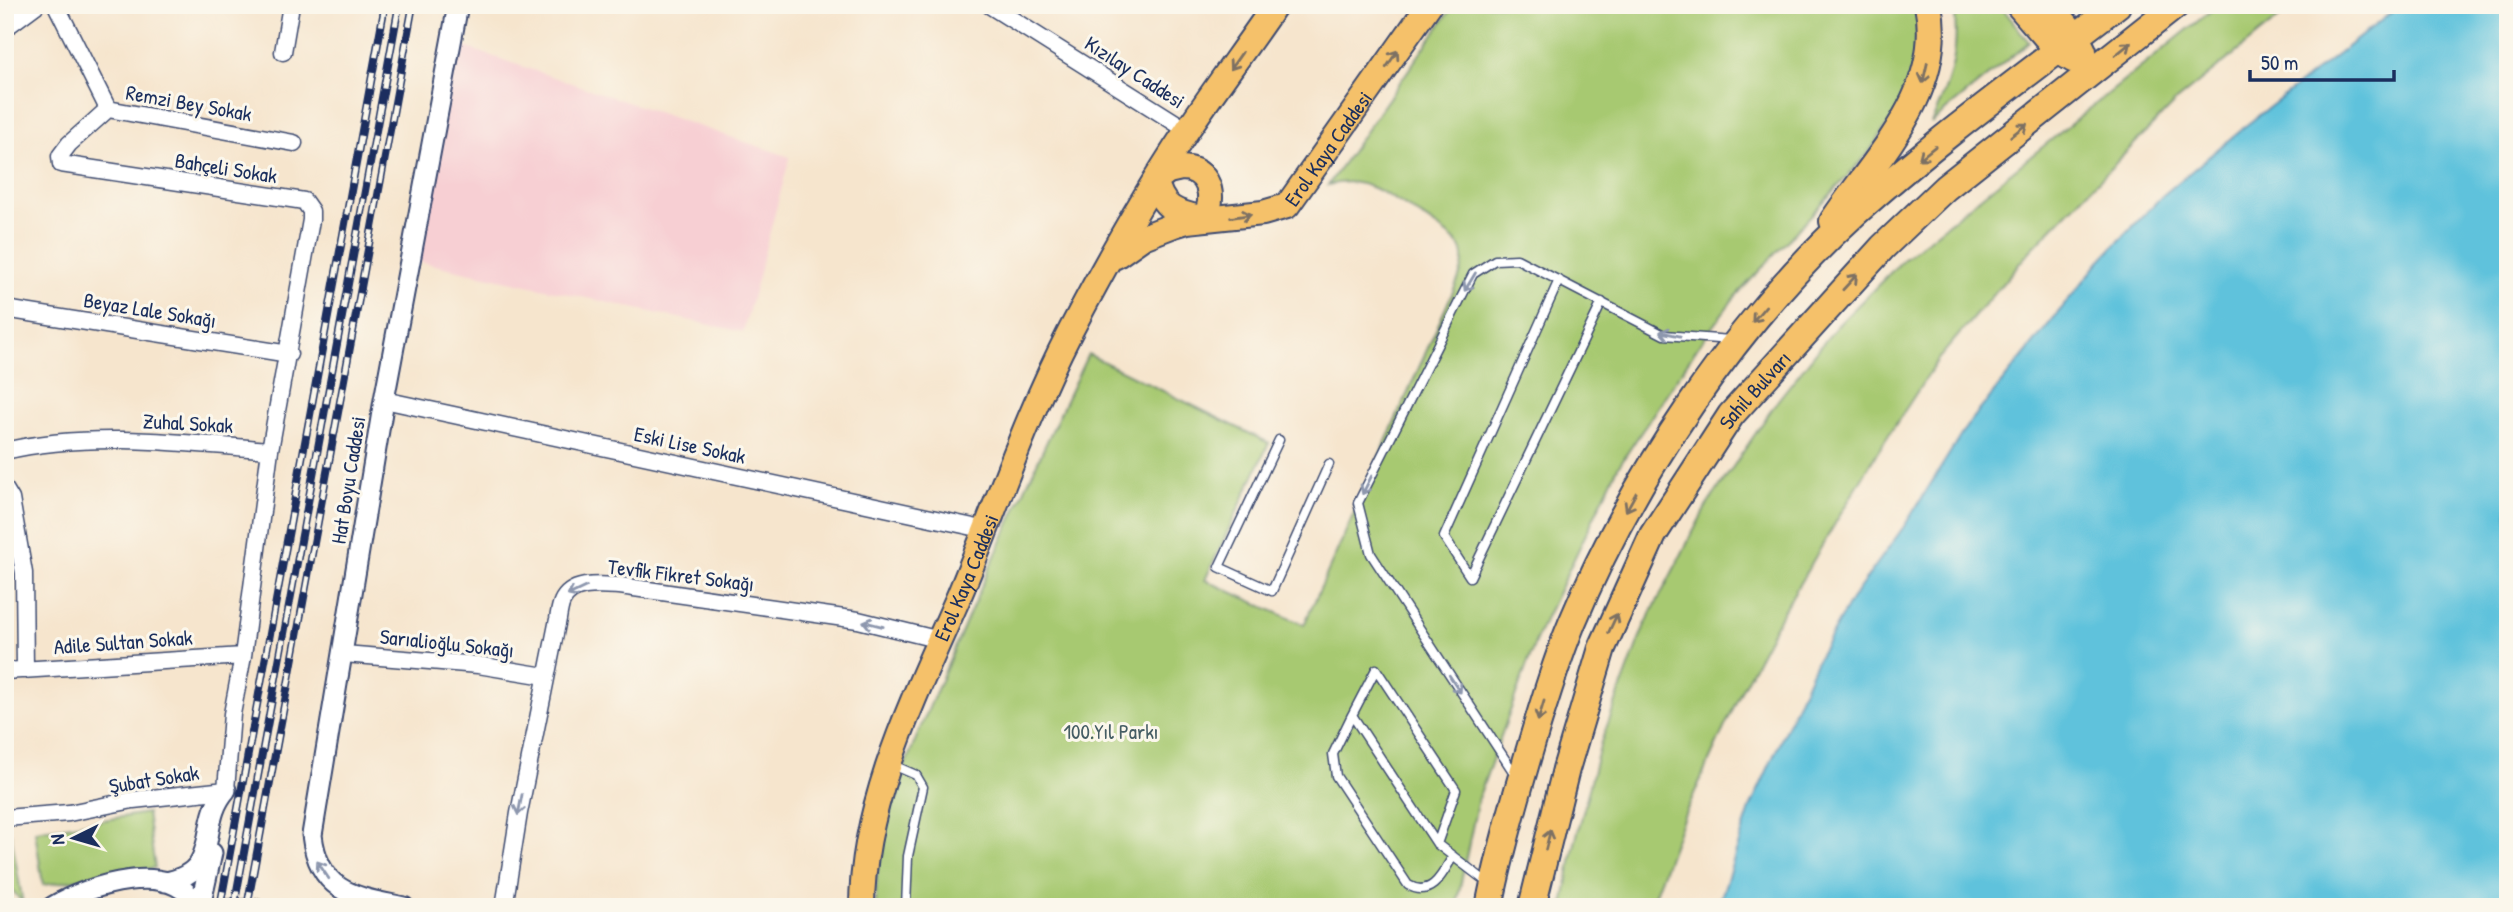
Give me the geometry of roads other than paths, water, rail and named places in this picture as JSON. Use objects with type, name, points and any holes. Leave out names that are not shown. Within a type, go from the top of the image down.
[{"type":"highway","points":[[1804,263],[1910,110],[1922,85],[1930,39],[1928,5]]},
{"type":"highway","points":[[2019,5],[2067,43],[2093,71]]},
{"type":"highway","points":[[2049,5],[2067,43]]},
{"type":"highway","points":[[2117,5],[2152,25]]},
{"type":"highway","name":"Sahil Bulvarı","points":[[1491,897],[1520,782],[1572,624],[1631,503],[1679,423],[1737,341],[1804,263],[1854,215],[1900,175],[2117,5]]},
{"type":"highway","name":"Sahil Bulvarı","points":[[1532,907],[1566,769],[1602,648],[1653,535],[1731,415],[1845,287],[1907,223],[1945,188],[2176,5]]},
{"type":"main road","name":"Erol Kaya Caddesi","points":[[862,907],[865,853],[891,765],[920,684],[987,530],[1012,462],[1069,335],[1109,260],[1187,130],[1275,5]]},
{"type":"main road","name":"Erol Kaya Caddesi","points":[[1109,260],[1157,231],[1187,221],[1229,218],[1287,206],[1429,5]]},
{"type":"main road","points":[[1181,168],[1192,168],[1201,175],[1212,196],[1211,208],[1204,219],[1182,214],[1168,206],[1158,192],[1156,180],[1168,171],[1181,168]]},
{"type":"street","points":[[5,28],[36,5]]},
{"type":"street","name":"Remzi Bey Sokak","points":[[55,5],[108,110],[294,144]]},
{"type":"street","points":[[283,52],[291,5]]},
{"type":"street","name":"Hat Boyu Caddesi","points":[[404,907],[359,898],[342,890],[326,876],[315,857],[312,835],[384,400],[457,5]]},
{"type":"street","name":"Kızılay Caddesi","points":[[989,5],[1187,130]]},
{"type":"street","name":"Bahçeli Sokak","points":[[108,110],[69,144],[60,156],[61,164],[304,201],[309,206],[311,220],[289,354]]},
{"type":"street","name":"Beyaz Lale Sokağı","points":[[5,309],[289,354]]},
{"type":"street","points":[[198,907],[226,790],[232,714],[243,656],[270,450],[289,354]]},
{"type":"street","name":"Eski Lise Sokak","points":[[384,400],[987,530]]},
{"type":"street","name":"Zuhal Sokak","points":[[5,451],[99,439],[270,450]]},
{"type":"street","points":[[5,489],[11,499],[24,573],[25,670]]},
{"type":"street","name":"Tevfik Fikret Sokağı","points":[[505,907],[519,813],[545,676],[562,600],[576,588],[593,585],[620,586],[858,620],[940,640]]},
{"type":"street","name":"Sarıalioğlu Sokağı","points":[[344,654],[478,665],[545,676]]},
{"type":"street","name":"Adile Sultan Sokak","points":[[5,671],[243,656]]},
{"type":"street","points":[[165,882],[185,876],[200,864],[218,799],[226,790]]},
{"type":"street","name":"Şubat Sokak","points":[[5,818],[69,813],[133,800],[226,790]]},
{"type":"street","points":[[52,907],[76,894],[140,879],[165,882],[184,891],[198,907]]},
{"type":"lane","points":[[1520,782],[1371,554],[1358,503],[1473,274],[1495,260],[1517,259],[1664,335],[1737,341]]},
{"type":"lane","points":[[1559,280],[1444,537],[1470,577],[1601,302]]},
{"type":"lane","points":[[1279,440],[1219,567],[1272,592],[1329,464]]},
{"type":"lane","points":[[1437,844],[1456,790],[1376,669],[1333,754],[1336,776],[1408,885],[1418,890],[1430,887],[1440,878],[1453,856]]},
{"type":"lane","points":[[1352,715],[1437,844],[1453,856],[1491,897]]},
{"type":"lane","points":[[891,765],[916,775],[923,787],[908,856],[906,907]]},
{"type":"water","points":[[2401,5],[2508,5],[2508,907],[1718,907],[1751,806],[1817,660],[1851,600],[1905,525],[1966,427],[2099,262],[2162,196],[2244,127]]},
{"type":"tunnel","points":[[196,907],[261,907]]},
{"type":"railway","points":[[220,907],[385,5]]},
{"type":"railway","points":[[234,907],[399,5]]},
{"type":"railway","points":[[247,907],[413,5]]},
{"type":"park label","name":"100.Yıl Parkı","points":[[1111,731]]}]
